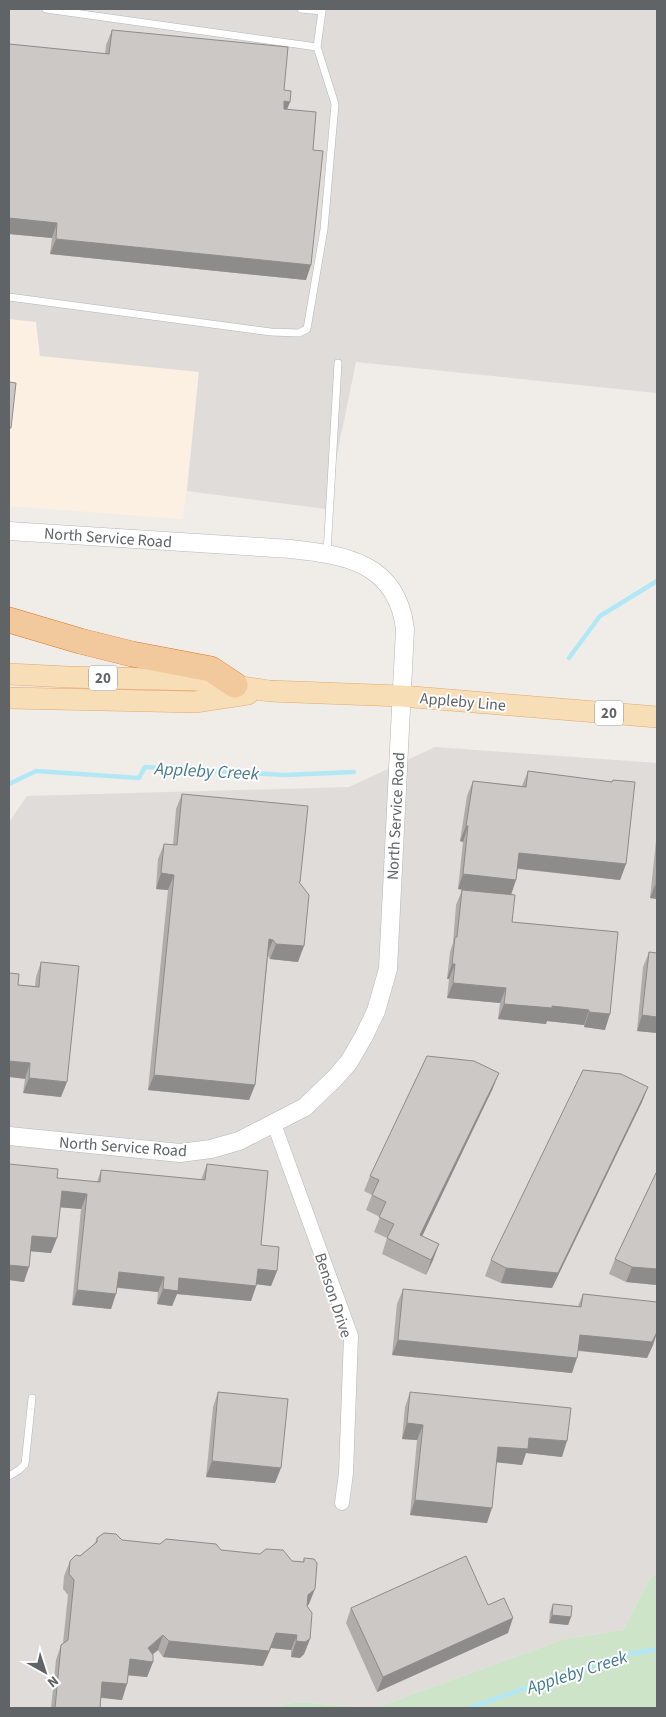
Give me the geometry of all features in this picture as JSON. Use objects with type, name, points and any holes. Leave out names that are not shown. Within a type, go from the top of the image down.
[{"type":"highway","points":[[9,620],[97,646],[211,669],[235,685]]},
{"type":"main road","name":"Appleby Line","points":[[9,674],[197,680],[269,691],[401,696],[657,716]]},
{"type":"main road","name":"Appleby Line","points":[[9,698],[195,702],[269,691]]},
{"type":"street","name":"North Service Road","points":[[9,530],[282,548],[326,553],[361,563],[387,584],[396,597],[403,613],[405,629],[388,969],[376,1011],[348,1062],[329,1085],[305,1107],[239,1142],[211,1149],[180,1153],[9,1136]]},
{"type":"street","name":"Benson Drive","points":[[274,1124],[351,1336],[346,1473],[342,1503]]},
{"type":"lane","points":[[46,9],[317,47]]},
{"type":"lane","points":[[9,297],[271,332],[299,333],[307,329],[324,229],[334,104],[317,47],[322,11],[301,9]]},
{"type":"lane","points":[[326,553],[338,364]]},
{"type":"lane","points":[[9,1476],[25,1464],[32,1398]]},
{"type":"shaded area","points":[[9,9],[657,9],[657,393],[356,362],[326,509],[187,491],[199,372],[40,356],[36,322],[9,319]]},
{"type":"shaded area","points":[[9,319],[36,322],[40,356],[199,371],[183,519],[9,506]]},
{"type":"shaded area","points":[[435,747],[657,763],[657,1573],[649,1580],[623,1630],[564,1639],[375,1708],[296,1702],[271,1708],[9,1708],[9,822],[27,796],[349,787]]},
{"type":"green space","points":[[657,1573],[657,1708],[375,1708],[564,1639],[623,1630],[649,1580]]},
{"type":"green space","points":[[296,1702],[375,1708],[271,1708]]},
{"type":"building","points":[[112,30],[288,47],[284,90],[291,91],[290,102],[284,101],[284,109],[316,112],[313,150],[323,151],[311,265],[56,239],[57,223],[9,218],[9,44],[109,54]]},
{"type":"building","points":[[9,382],[16,383],[11,428],[9,428]]},
{"type":"building","points":[[528,771],[612,782],[613,780],[635,782],[626,864],[519,853],[516,880],[463,874],[468,826],[466,826],[473,781],[526,787]]},
{"type":"building","points":[[182,794],[308,806],[299,882],[309,895],[304,946],[276,944],[273,940],[269,939],[255,1085],[154,1075],[174,875],[161,873],[164,844],[177,845]]},
{"type":"building","points":[[462,890],[515,895],[512,922],[618,932],[610,1014],[552,1006],[552,1008],[504,1004],[506,988],[453,983],[455,964],[452,964]]},
{"type":"building","points":[[649,952],[657,953],[657,1017],[642,1015]]},
{"type":"building","points":[[41,962],[79,966],[67,1082],[29,1078],[30,1063],[9,1061],[9,973],[19,974],[18,985],[39,987]]},
{"type":"building","points":[[427,1056],[474,1061],[499,1073],[420,1235],[439,1244],[431,1260],[387,1238],[394,1224],[379,1217],[386,1202],[372,1195],[379,1180],[370,1176]]},
{"type":"building","points":[[583,1070],[621,1074],[648,1087],[558,1273],[506,1268],[491,1260]]},
{"type":"building","points":[[9,1164],[58,1169],[57,1178],[100,1182],[101,1170],[205,1180],[207,1164],[268,1171],[261,1245],[279,1247],[277,1271],[258,1269],[256,1286],[179,1278],[178,1291],[163,1289],[164,1277],[119,1272],[116,1294],[77,1290],[87,1194],[62,1191],[57,1238],[32,1236],[29,1267],[9,1265]]},
{"type":"building","points":[[657,1171],[657,1269],[632,1267],[615,1259]]},
{"type":"building","points":[[403,1289],[581,1307],[583,1294],[657,1302],[657,1332],[652,1342],[580,1335],[577,1358],[398,1340]]},
{"type":"building","points":[[218,1392],[288,1399],[281,1468],[212,1461]]},
{"type":"building","points":[[410,1392],[571,1408],[567,1441],[529,1438],[528,1449],[498,1447],[492,1508],[415,1500],[423,1425],[407,1423]]},
{"type":"building","points":[[104,1533],[116,1534],[122,1540],[160,1544],[166,1539],[216,1544],[221,1550],[260,1554],[266,1549],[283,1550],[292,1561],[304,1562],[304,1558],[314,1559],[317,1563],[315,1589],[308,1595],[307,1606],[312,1613],[310,1639],[305,1642],[296,1641],[297,1635],[276,1633],[269,1651],[169,1641],[163,1635],[148,1648],[153,1655],[153,1662],[130,1659],[127,1684],[102,1682],[100,1708],[55,1708],[61,1645],[68,1640],[74,1580],[69,1574],[70,1561],[76,1555],[80,1556],[97,1542],[97,1538]]},
{"type":"building","points":[[466,1556],[488,1605],[504,1598],[513,1618],[383,1677],[351,1608]]},
{"type":"building","points":[[553,1604],[572,1606],[571,1617],[552,1615]]},
{"type":"waterway","name":"Appleby Creek","points":[[569,658],[600,616],[657,581]]},
{"type":"waterway","name":"Appleby Creek","points":[[9,784],[36,771],[139,778],[145,767],[285,775],[354,772]]},
{"type":"waterway","name":"Appleby Creek","points":[[469,1708],[618,1656],[657,1649]]}]
